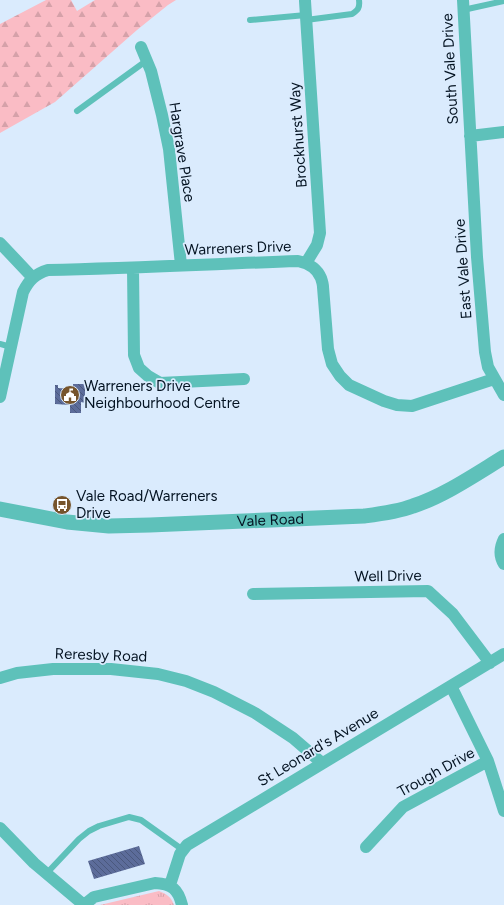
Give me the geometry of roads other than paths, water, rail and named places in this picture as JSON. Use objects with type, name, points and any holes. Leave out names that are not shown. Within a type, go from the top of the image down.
[{"type":"street","name":"Brockhurst Way","points":[[305,1],[320,233],[317,245],[306,263]]},
{"type":"street","name":"South Vale Drive","points":[[463,5],[470,136]]},
{"type":"street","name":"Hargrave Place","points":[[141,47],[151,71],[168,149],[181,265]]},
{"type":"street","points":[[470,136],[504,132]]},
{"type":"street","name":"East Vale Drive","points":[[470,136],[477,257],[485,352],[488,367],[504,395]]},
{"type":"street","points":[[0,243],[32,278],[26,285],[23,292],[6,346],[0,397]]},
{"type":"street","name":"Warreners Drive","points":[[32,278],[39,273],[48,270],[298,261],[306,263],[315,269],[321,278],[328,349],[332,364],[340,376],[349,385],[384,401],[397,405],[412,406],[494,379]]},
{"type":"street","points":[[134,268],[134,354],[139,368],[148,376],[160,383],[244,379]]},
{"type":"street","name":"Vale Road","points":[[0,509],[67,522],[109,526],[364,516],[412,507],[440,495],[504,457]]},
{"type":"street","points":[[504,539],[501,546],[502,561],[504,564]]},
{"type":"street","name":"Well Drive","points":[[253,594],[428,591],[453,614],[490,663]]},
{"type":"street","name":"St Leonard's Avenue","points":[[170,885],[180,854],[187,845],[504,654]]},
{"type":"street","name":"Reresby Road","points":[[0,678],[53,668],[111,669],[158,674],[186,681],[214,692],[255,713],[293,738],[322,763]]},
{"type":"street","points":[[451,686],[488,761],[504,811]]},
{"type":"street","name":"Trough Drive","points":[[366,847],[403,808],[488,761]]},
{"type":"street","points":[[0,828],[34,863],[84,905],[94,897],[155,883],[170,885],[180,897],[182,905]]},
{"type":"lane","points":[[250,20],[306,18],[352,14],[360,6],[359,0]]},
{"type":"lane","points":[[463,5],[504,1]]},
{"type":"lane","points":[[77,112],[146,61]]},
{"type":"lane","points":[[47,873],[79,839],[89,831],[99,826],[129,817],[141,820],[183,850]]},
{"type":"place","name":"Warreners Drive Neighbourhood Centre","points":[[70,395]]},
{"type":"place","name":"Vale Road/Warreners Drive","points":[[62,505]]}]
